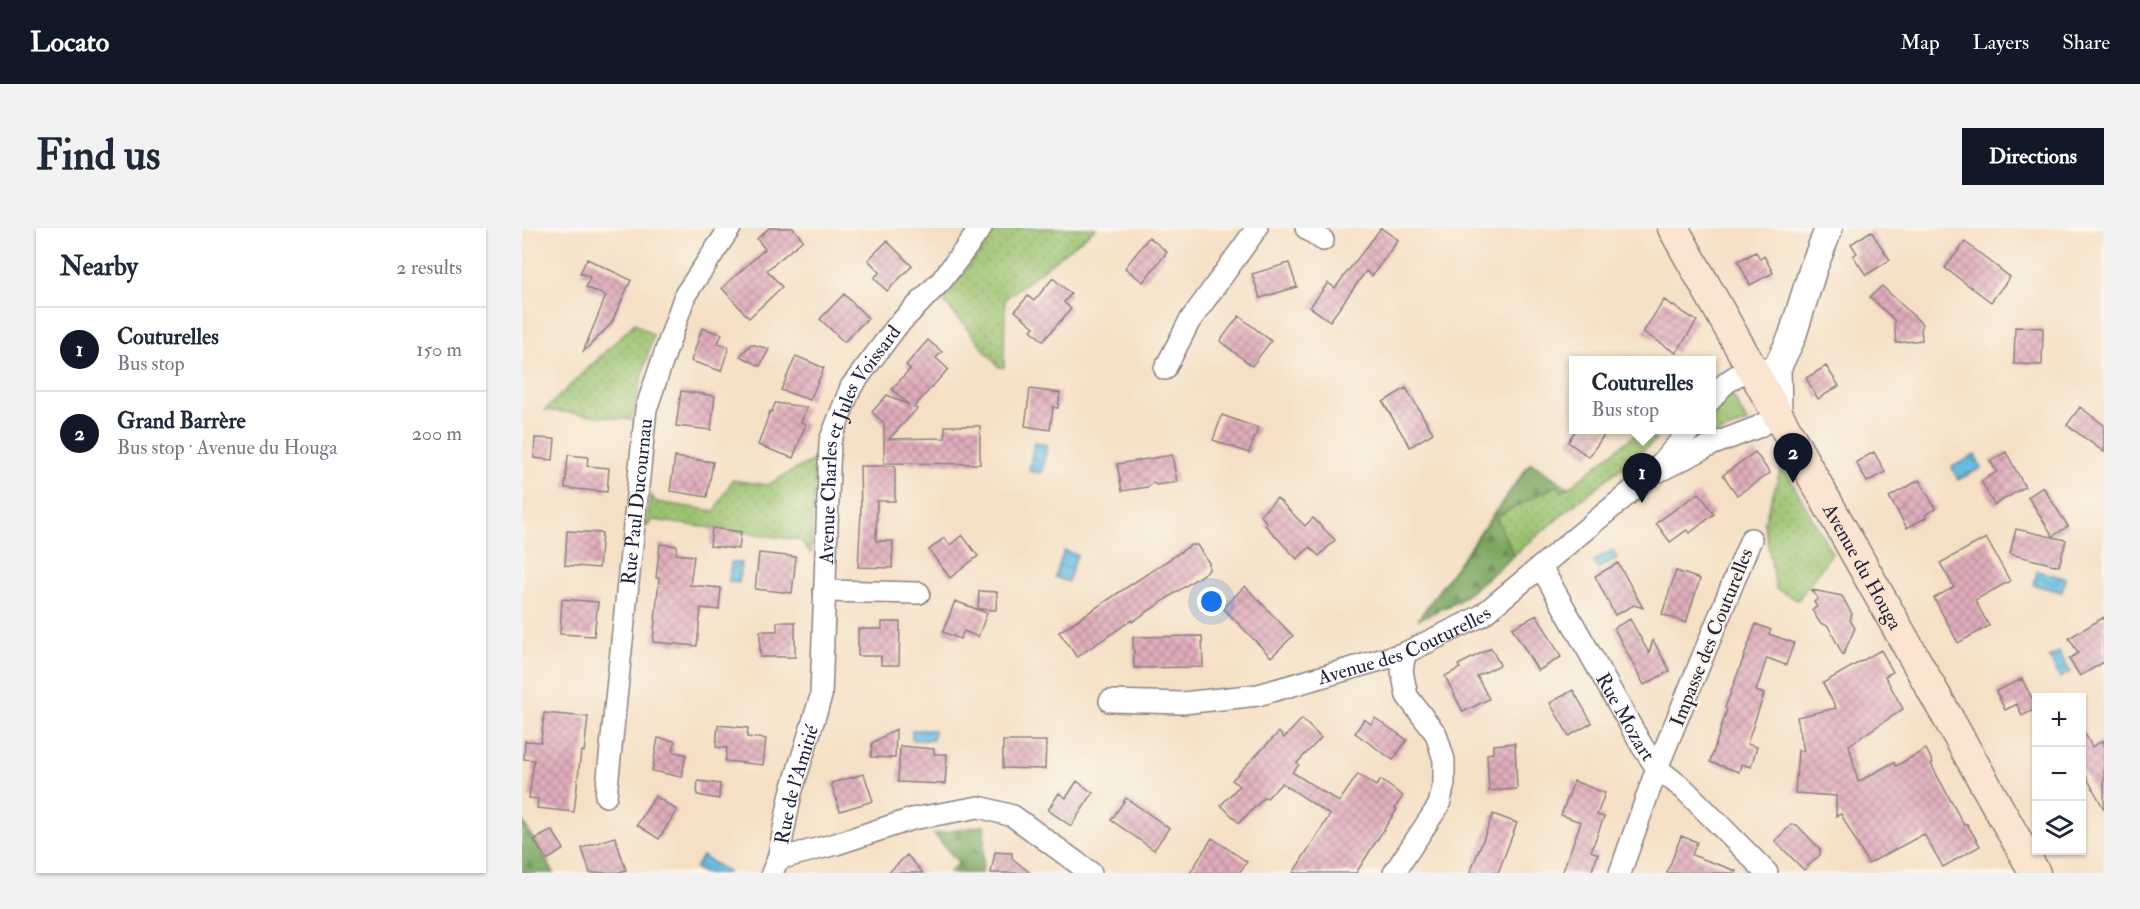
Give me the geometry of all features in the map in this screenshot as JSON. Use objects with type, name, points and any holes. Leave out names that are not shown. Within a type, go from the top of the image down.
[{"type":"main road","name":"Avenue du Houga","points":[[1673,228],[1765,368],[1778,415],[2035,873]]},
{"type":"street","name":"Rue Paul Ducournau","points":[[606,796],[646,409],[686,295],[730,228]]},
{"type":"street","name":"Avenue Charles et Jules Voissard","points":[[821,696],[830,441],[851,387],[897,326],[942,280],[981,228]]},
{"type":"street","points":[[1165,369],[1189,322],[1257,228]]},
{"type":"street","points":[[1716,394],[1730,379],[1765,368],[1792,337],[1828,228]]},
{"type":"street","name":"Avenue des Couturelles","points":[[1651,475],[1711,445],[1758,428],[1778,415]]},
{"type":"street","name":"Avenue des Couturelles","points":[[1110,701],[1183,703],[1258,695],[1405,653],[1481,616],[1651,475],[1686,434]]},
{"type":"street","name":"Impasse des Couturelles","points":[[1658,768],[1751,540]]},
{"type":"street","name":"Rue Mozart","points":[[1541,567],[1642,746],[1658,768],[1620,873]]},
{"type":"street","points":[[824,591],[919,593]]},
{"type":"street","points":[[1394,873],[1439,806],[1444,783],[1444,760],[1436,734],[1407,696],[1402,671],[1405,653]]},
{"type":"street","name":"Rue de l'Amitié","points":[[775,866],[791,793],[821,696]]},
{"type":"street","points":[[1658,768],[1685,790],[1767,873]]},
{"type":"street","points":[[775,866],[912,819],[979,807],[1013,816],[1091,873]]},
{"type":"green space","points":[[998,228],[1096,228],[1005,299],[1004,367],[999,367],[943,300]]},
{"type":"green space","points":[[635,323],[653,335],[631,420],[545,410]]},
{"type":"green space","points":[[1731,392],[1747,422],[1705,439],[1699,436],[1700,434],[1716,434],[1716,411]]},
{"type":"green space","points":[[1636,434],[1647,434],[1656,440],[1458,602],[1419,618],[1530,463],[1568,488]]},
{"type":"green space","points":[[815,459],[811,553],[800,540],[653,520],[646,527],[650,494],[656,502],[715,511],[732,480],[767,485]]},
{"type":"green space","points":[[1531,463],[1568,487],[1562,492],[1557,485],[1496,517],[1514,556],[1458,599],[1419,619]]},
{"type":"green space","points":[[1781,468],[1792,482],[1832,553],[1798,600],[1776,589],[1764,523]]},
{"type":"green space","points":[[522,820],[554,873],[522,873]]},
{"type":"green space","points":[[985,825],[982,873],[949,873],[959,863],[934,834]]},
{"type":"water","points":[[1034,442],[1047,445],[1042,473],[1029,471]]},
{"type":"water","points":[[1975,455],[1981,468],[1958,480],[1952,467]]},
{"type":"water","points":[[1613,550],[1617,558],[1597,569],[1594,561]]},
{"type":"water","points":[[1064,551],[1077,555],[1068,582],[1055,577]]},
{"type":"water","points":[[731,562],[741,563],[739,583],[729,582]]},
{"type":"water","points":[[2037,571],[2065,578],[2062,592],[2034,585]]},
{"type":"water","points":[[2059,652],[2070,672],[2060,678],[2049,657]]},
{"type":"water","points":[[912,730],[934,730],[933,740],[912,740]]},
{"type":"water","points":[[702,856],[728,873],[703,873],[695,868]]},
{"type":"building","points":[[769,228],[793,228],[803,240],[767,270],[782,287],[749,318],[722,288],[765,249],[757,239]]},
{"type":"building","points":[[1381,228],[1398,240],[1372,276],[1366,271],[1330,321],[1310,307],[1328,283],[1335,288]]},
{"type":"building","points":[[1871,231],[1890,260],[1866,275],[1853,256],[1857,253],[1851,244]]},
{"type":"building","points":[[1149,237],[1167,252],[1143,282],[1125,268]]},
{"type":"building","points":[[887,241],[912,266],[887,291],[874,278],[880,272],[868,260]]},
{"type":"building","points":[[1965,242],[2010,277],[1991,302],[1945,268]]},
{"type":"building","points":[[1756,252],[1760,259],[1764,256],[1773,273],[1750,285],[1738,261]]},
{"type":"building","points":[[587,259],[631,280],[611,324],[583,352],[606,296],[586,287],[590,277],[580,273]]},
{"type":"building","points":[[1289,263],[1297,287],[1260,298],[1252,274]]},
{"type":"building","points":[[1053,278],[1071,294],[1064,302],[1071,309],[1043,341],[1031,330],[1034,327],[1015,311],[1028,296],[1034,301]]},
{"type":"building","points":[[1882,286],[1922,324],[1922,340],[1896,343],[1894,320],[1870,297]]},
{"type":"building","points":[[844,294],[868,318],[844,342],[820,319]]},
{"type":"building","points":[[1664,300],[1697,321],[1676,353],[1643,332]]},
{"type":"building","points":[[1239,316],[1271,341],[1252,366],[1220,341]]},
{"type":"building","points":[[2015,327],[2043,328],[2042,365],[2014,364]]},
{"type":"building","points":[[702,328],[722,334],[718,343],[729,347],[721,371],[691,361]]},
{"type":"building","points":[[928,340],[942,352],[936,358],[948,369],[914,407],[917,409],[889,439],[945,438],[945,426],[980,426],[980,464],[884,463],[884,423],[872,412],[887,395],[909,405],[892,389],[910,369],[906,365]]},
{"type":"building","points":[[751,344],[769,349],[760,366],[740,356]]},
{"type":"building","points":[[796,356],[824,368],[810,400],[781,390]]},
{"type":"building","points":[[1826,366],[1839,386],[1818,399],[1806,378]]},
{"type":"building","points":[[1406,388],[1433,433],[1410,447],[1383,402]]},
{"type":"building","points":[[1030,389],[1060,393],[1058,408],[1053,407],[1050,430],[1025,426]]},
{"type":"building","points":[[681,391],[715,396],[711,430],[676,426]]},
{"type":"building","points":[[775,403],[807,407],[801,422],[806,424],[793,458],[758,445]]},
{"type":"building","points":[[2080,407],[2104,425],[2104,452],[2067,425]]},
{"type":"building","points":[[1222,415],[1258,428],[1249,453],[1213,440]]},
{"type":"building","points":[[1573,434],[1605,434],[1589,457],[1568,442]]},
{"type":"building","points":[[535,438],[555,439],[553,460],[534,458]]},
{"type":"building","points":[[1755,452],[1770,473],[1737,495],[1723,475]]},
{"type":"building","points":[[1874,452],[1885,472],[1867,482],[1856,462]]},
{"type":"building","points":[[2006,452],[2025,487],[1994,505],[1981,481],[1997,472],[1990,461]]},
{"type":"building","points":[[568,455],[588,457],[587,466],[609,468],[607,492],[565,488]]},
{"type":"building","points":[[1172,455],[1177,482],[1156,485],[1153,482],[1148,487],[1122,491],[1117,464]]},
{"type":"building","points":[[675,457],[713,462],[707,497],[670,491]]},
{"type":"building","points":[[860,466],[895,466],[895,501],[877,501],[876,541],[893,541],[892,568],[858,567],[861,513]]},
{"type":"building","points":[[1919,480],[1936,509],[1907,528],[1889,497]]},
{"type":"building","points":[[2043,487],[2068,526],[2053,536],[2028,497]]},
{"type":"building","points":[[1699,493],[1714,514],[1690,533],[1687,530],[1670,542],[1656,523]]},
{"type":"building","points":[[1277,498],[1305,526],[1313,518],[1335,540],[1319,556],[1310,547],[1297,559],[1265,525],[1267,523],[1260,515]]},
{"type":"building","points":[[712,528],[741,532],[739,549],[710,546]]},
{"type":"building","points":[[2016,529],[2066,540],[2059,566],[2010,554]]},
{"type":"building","points":[[567,531],[602,533],[599,568],[565,565]]},
{"type":"building","points":[[962,535],[978,556],[950,578],[929,550],[944,538],[950,545]]},
{"type":"building","points":[[1986,538],[2010,581],[1975,600],[1989,626],[1958,643],[1934,598],[1954,587],[1940,563]]},
{"type":"building","points":[[660,544],[677,546],[676,554],[694,556],[690,585],[721,588],[719,610],[701,608],[697,646],[653,642]]},
{"type":"building","points":[[1191,545],[1197,545],[1209,563],[1209,570],[1077,657],[1059,632]]},
{"type":"building","points":[[759,553],[796,557],[792,593],[755,589]]},
{"type":"building","points":[[1618,563],[1643,608],[1634,605],[1615,615],[1595,576]]},
{"type":"building","points":[[1676,571],[1700,579],[1686,623],[1662,614]]},
{"type":"building","points":[[1245,586],[1293,636],[1271,657],[1223,608]]},
{"type":"building","points":[[1812,590],[1842,596],[1852,614],[1850,620],[1855,628],[1843,655],[1828,626],[1820,623],[1812,610],[1817,607],[1814,602],[1818,599]]},
{"type":"building","points":[[979,591],[997,592],[996,610],[978,609]]},
{"type":"building","points":[[562,599],[598,602],[594,636],[560,634]]},
{"type":"building","points":[[955,601],[987,613],[978,637],[964,631],[960,639],[943,632]]},
{"type":"building","points":[[1537,615],[1561,657],[1538,671],[1512,628]]},
{"type":"building","points":[[2104,617],[2104,662],[2080,676],[2069,659],[2078,653],[2069,638]]},
{"type":"building","points":[[1630,619],[1649,653],[1653,640],[1670,671],[1644,685],[1614,628]]},
{"type":"building","points":[[777,622],[795,622],[795,657],[760,657],[760,631],[777,631]]},
{"type":"building","points":[[882,622],[900,622],[899,665],[881,665],[881,656],[858,656],[858,629],[882,629]]},
{"type":"building","points":[[1756,624],[1771,630],[1769,634],[1794,643],[1786,665],[1767,658],[1756,691],[1764,694],[1747,744],[1757,747],[1751,767],[1741,764],[1739,772],[1710,762],[1727,709],[1725,708]]},
{"type":"building","points":[[1202,636],[1203,667],[1134,668],[1133,637]]},
{"type":"building","points":[[1491,648],[1500,665],[1477,676],[1489,699],[1463,712],[1445,676],[1460,668],[1458,665]]},
{"type":"building","points":[[1881,650],[1893,672],[1885,676],[1903,709],[1849,745],[1858,782],[1894,762],[1896,766],[1926,749],[1933,763],[1931,764],[1964,825],[1967,824],[1980,846],[1943,867],[1924,834],[1868,864],[1841,814],[1836,816],[1836,796],[1795,793],[1798,750],[1804,751],[1797,717],[1836,708],[1823,683]]},
{"type":"building","points":[[2022,679],[2032,698],[2032,711],[2022,716],[2017,704],[2005,710],[1996,691]]},
{"type":"building","points":[[1573,690],[1592,723],[1569,736],[1550,703]]},
{"type":"building","points":[[544,713],[588,717],[584,752],[581,751],[574,812],[537,808],[538,799],[529,798],[534,760],[524,759],[525,741],[541,742]]},
{"type":"building","points":[[1375,718],[1407,740],[1393,760],[1355,733],[1364,719],[1371,724]]},
{"type":"building","points":[[1302,719],[1321,738],[1297,763],[1299,765],[1292,772],[1339,802],[1358,774],[1376,786],[1381,780],[1403,796],[1356,873],[1293,873],[1330,815],[1282,783],[1239,823],[1221,805],[1239,786],[1232,780],[1279,732],[1284,738]]},
{"type":"building","points":[[718,725],[748,728],[747,737],[766,739],[763,765],[725,761],[727,748],[716,747]]},
{"type":"building","points":[[896,729],[895,758],[871,757],[872,743]]},
{"type":"building","points":[[2086,736],[2092,747],[2104,740],[2104,809],[2086,776]]},
{"type":"building","points":[[658,738],[675,741],[673,752],[686,754],[682,777],[652,771]]},
{"type":"building","points":[[1003,741],[1046,741],[1045,769],[1003,768]]},
{"type":"building","points":[[1515,743],[1517,789],[1489,791],[1487,754],[1493,753],[1493,745]]},
{"type":"building","points":[[900,746],[934,749],[934,754],[947,754],[945,784],[898,782]]},
{"type":"building","points":[[864,774],[873,801],[840,811],[831,783]]},
{"type":"building","points":[[698,781],[720,784],[719,799],[697,795]]},
{"type":"building","points":[[1077,781],[1093,793],[1071,826],[1048,810],[1059,793],[1066,798]]},
{"type":"building","points":[[1574,781],[1605,793],[1597,815],[1604,817],[1591,851],[1598,854],[1591,873],[1562,873],[1581,822],[1561,815]]},
{"type":"building","points":[[655,796],[677,810],[659,839],[637,825]]},
{"type":"building","points":[[1126,798],[1169,828],[1154,850],[1111,820]]},
{"type":"building","points":[[1493,814],[1517,823],[1498,873],[1470,873]]},
{"type":"building","points":[[1791,825],[1797,825],[1820,849],[1820,855],[1804,870],[1775,841]]},
{"type":"building","points":[[552,830],[564,849],[547,860],[534,840]]},
{"type":"building","points":[[1681,836],[1697,842],[1692,855],[1736,871],[1735,873],[1667,873]]},
{"type":"building","points":[[615,837],[626,870],[617,873],[590,873],[582,848]]},
{"type":"building","points":[[1212,838],[1247,862],[1239,873],[1190,873]]},
{"type":"building","points":[[995,852],[1012,853],[1012,858],[1030,873],[991,873]]},
{"type":"building","points":[[907,855],[923,873],[888,873]]},
{"type":"place","name":"Grand Barrère","points":[[1793,483]]},
{"type":"place","name":"Couturelles","points":[[1642,503]]}]
